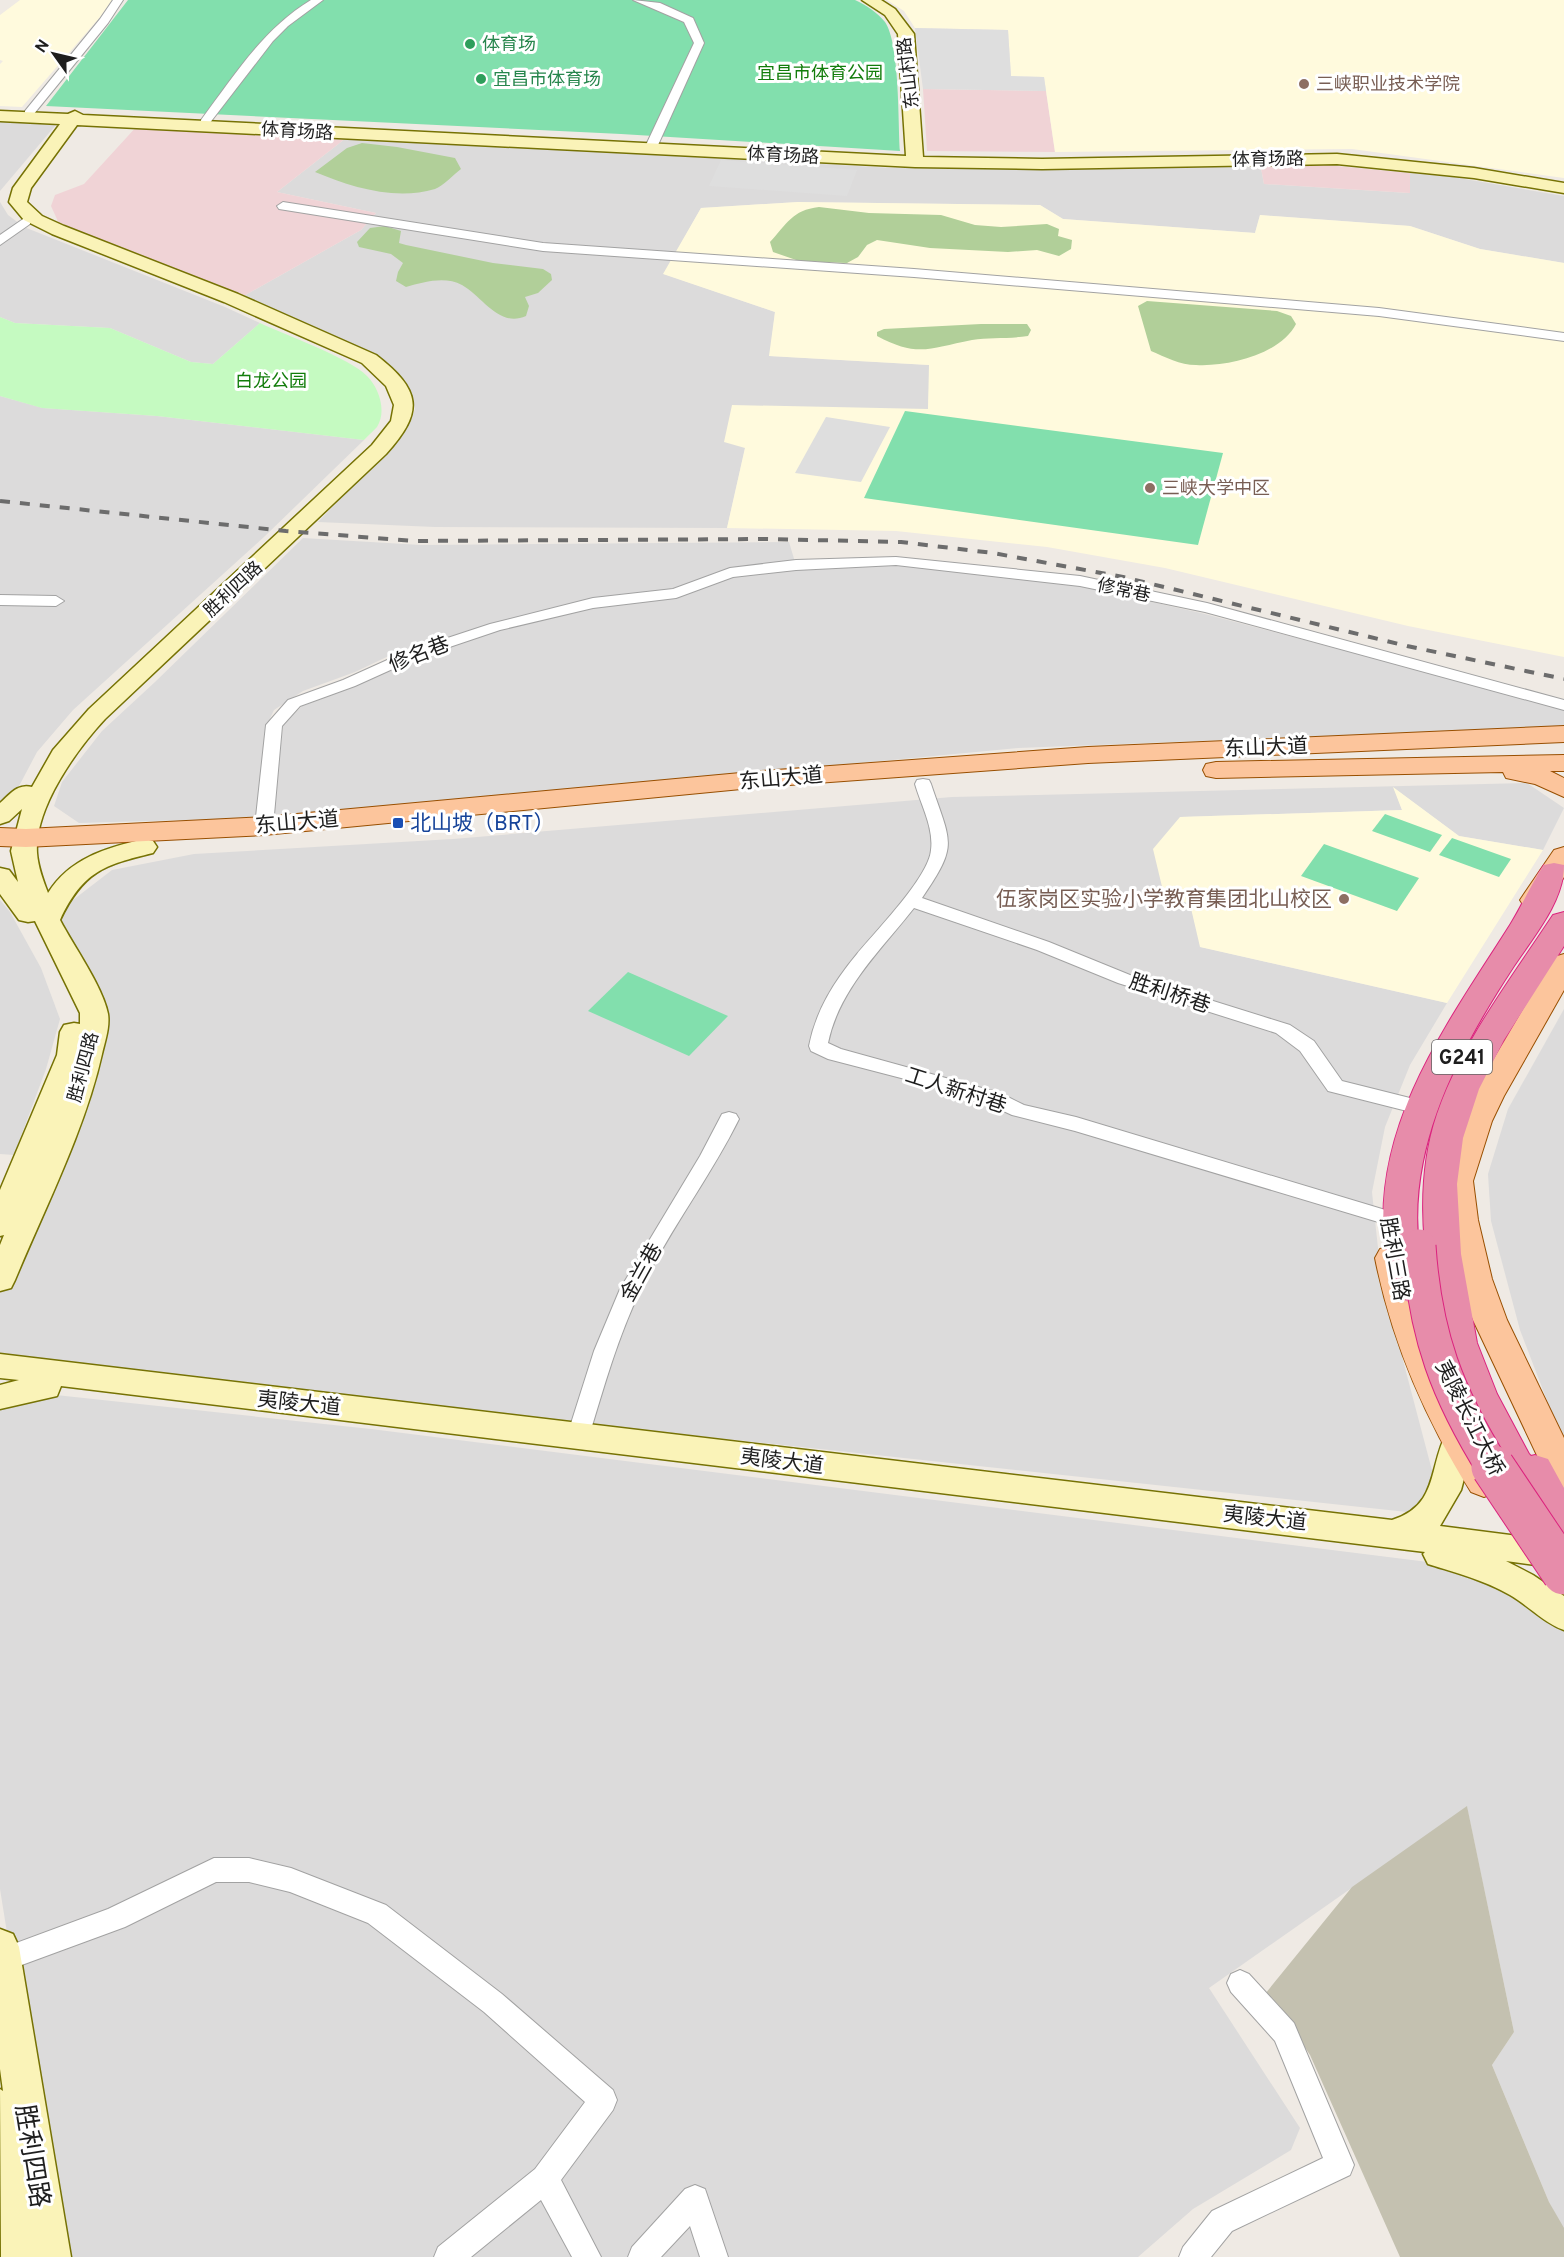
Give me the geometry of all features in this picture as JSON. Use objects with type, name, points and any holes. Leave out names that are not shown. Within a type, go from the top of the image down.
[{"type":"highway","name":"G241","points":[[1430,1247],[1419,1196],[1436,1113],[1453,1074],[1561,872]]},
{"type":"highway","points":[[1434,1345],[1407,1275],[1399,1216],[1402,1185],[1414,1133],[1433,1084],[1466,1018],[1561,872]]},
{"type":"highway","name":"G241","points":[[1430,1247],[1439,1198],[1443,1153],[1453,1114],[1485,1048],[1564,922]]},
{"type":"highway","points":[[1457,1181],[1458,1247],[1472,1314],[1500,1397],[1564,1524]]},
{"type":"highway","name":"夷陵长江大桥","points":[[1430,1247],[1422,1293],[1434,1345],[1449,1386],[1490,1462],[1556,1558]]},
{"type":"highway","name":"夷陵长江大桥","points":[[1430,1247],[1462,1355],[1493,1424],[1524,1478],[1556,1558]]},
{"type":"main road","name":"东山村路","points":[[870,0],[891,12],[906,34],[916,159]]},
{"type":"main road","name":"体育场路","points":[[0,114],[29,113],[70,118],[205,122],[916,159]]},
{"type":"main road","name":"体育场路","points":[[0,114],[1042,164],[1336,159],[1474,173],[1564,187]]},
{"type":"main road","points":[[26,221],[10,204],[11,195],[28,166],[70,118]]},
{"type":"main road","name":"胜利四路","points":[[35,793],[62,755],[99,712],[292,534],[375,453],[399,425],[404,414],[403,404],[395,384],[384,370],[369,358],[231,298],[58,230],[36,220],[22,210],[18,202],[22,188],[70,118]]},
{"type":"main road","name":"胜利四路","points":[[26,221],[225,301],[353,359],[377,374],[390,391],[395,410],[389,425],[366,451],[193,614],[82,714],[47,754],[35,793]]},
{"type":"main road","name":"东山大道","points":[[8,845],[82,835],[264,826],[762,779],[1034,766],[1564,734]]},
{"type":"main road","points":[[1034,766],[1564,744]]},
{"type":"main road","points":[[1034,766],[1048,770],[1240,761],[1364,760],[1564,753]]},
{"type":"main road","name":"东山大道","points":[[8,845],[144,847],[369,831],[923,784],[1034,766],[1564,763]]},
{"type":"main road","points":[[1480,765],[1544,778],[1564,789]]},
{"type":"main road","points":[[35,793],[45,824],[66,834],[82,835]]},
{"type":"main road","points":[[35,793],[8,845],[38,916],[64,886],[82,870],[102,857],[144,847]]},
{"type":"main road","name":"胜利三路","points":[[1561,872],[1441,1036],[1420,1075],[1389,1172],[1385,1217],[1404,1312],[1420,1360],[1458,1441],[1510,1521],[1556,1558],[1564,1593]]},
{"type":"main road","name":"胜利四路","points":[[0,1225],[71,1055],[77,1014],[38,916]]},
{"type":"main road","name":"胜利四路","points":[[0,1280],[64,1129],[83,1077],[94,1030],[94,1013],[87,995],[38,916]]},
{"type":"main road","points":[[1562,1470],[1483,1300],[1462,1220],[1457,1181],[1476,1121],[1488,1096],[1564,964]]},
{"type":"main road","points":[[0,1344],[47,1380]]},
{"type":"main road","name":"夷陵大道","points":[[0,1366],[47,1380],[1023,1502],[1556,1558]]},
{"type":"main road","points":[[0,1397],[47,1380]]},
{"type":"main road","name":"夷陵大道","points":[[0,1382],[47,1380],[578,1436],[1404,1541]]},
{"type":"main road","points":[[1458,1441],[1450,1473],[1436,1507],[1428,1519],[1413,1528],[1404,1541],[1489,1568],[1532,1591],[1564,1616]]},
{"type":"main road","name":"胜利四路","points":[[1,1954],[50,2257]]},
{"type":"main road","name":"胜利四路","points":[[0,2109],[22,2257]]},
{"type":"street","points":[[29,113],[90,40],[118,0]]},
{"type":"street","points":[[205,122],[277,28],[301,8],[318,0]]},
{"type":"street","points":[[638,0],[656,5],[689,20],[699,43],[652,145]]},
{"type":"street","points":[[283,206],[543,247],[914,273],[1379,312],[1564,337]]},
{"type":"street","points":[[0,241],[26,221]]},
{"type":"street","name":"修常巷","points":[[676,593],[729,573],[796,565],[896,561],[1080,581],[1207,608],[1501,686],[1564,705]]},
{"type":"street","name":"修名巷","points":[[264,826],[274,724],[294,703],[349,683],[411,655],[495,627],[593,603],[676,593]]},
{"type":"street","points":[[0,600],[56,601]]},
{"type":"street","name":"工人新村巷","points":[[923,784],[938,834],[940,852],[931,871],[911,901],[863,957],[830,1008],[819,1030],[818,1046],[835,1054],[982,1095],[1019,1110],[1076,1124],[1385,1217]]},
{"type":"street","name":"胜利桥巷","points":[[911,901],[1043,945],[1124,978],[1283,1029],[1307,1046],[1335,1086],[1411,1105]]},
{"type":"street","name":"金兰巷","points":[[578,1436],[613,1323],[640,1270],[716,1148],[729,1119]]},
{"type":"street","points":[[1,1954],[116,1918],[214,1870],[249,1870],[291,1880],[377,1914],[493,2003],[603,2100],[545,2179],[448,2257]]},
{"type":"street","points":[[1193,2257],[1222,2221],[1340,2165],[1285,2032],[1240,1983]]},
{"type":"street","points":[[545,2179],[587,2257]]},
{"type":"street","points":[[642,2257],[695,2199],[714,2257]]},
{"type":"shaded area","points":[[20,0],[112,0],[22,107],[0,106],[0,64],[3,61],[0,60],[0,15]]},
{"type":"shaded area","name":"三峡职业技术学院","points":[[887,0],[1564,0],[1564,178],[1352,149],[1055,152],[1044,77],[1011,76],[1008,30],[915,28],[904,11]]},
{"type":"shaded area","points":[[915,28],[1008,30],[1011,76],[1044,77],[1046,91],[923,89]]},
{"type":"shaded area","points":[[923,89],[1046,91],[1055,152],[927,151]]},
{"type":"shaded area","points":[[0,117],[60,120],[0,191]]},
{"type":"shaded area","points":[[138,125],[346,138],[277,192],[376,213],[361,230],[240,298],[61,228],[51,206],[55,195],[84,184]]},
{"type":"shaded area","points":[[346,138],[892,168],[1074,169],[1260,163],[1264,184],[1409,193],[1410,173],[1453,177],[1564,196],[1564,263],[1480,249],[1410,226],[1260,215],[1255,233],[1063,219],[1040,205],[798,202],[701,208],[664,274],[775,312],[770,356],[930,365],[928,410],[884,410],[745,448],[727,528],[435,527],[318,522],[392,446],[411,420],[415,409],[411,393],[403,379],[383,362],[240,298],[361,230],[376,213],[277,192]]},
{"type":"shaded area","points":[[721,160],[857,170],[847,196],[709,186]]},
{"type":"shaded area","points":[[1260,163],[1315,164],[1410,173],[1410,193],[1264,184]]},
{"type":"shaded area","points":[[0,202],[8,215],[24,227],[260,323],[213,364],[191,362],[110,328],[15,323],[0,317]]},
{"type":"shaded area","name":"三峡大学中区","points":[[798,202],[1040,205],[1063,219],[1255,233],[1260,215],[1410,226],[1480,249],[1564,263],[1564,657],[1408,626],[1165,568],[1047,547],[896,531],[727,528],[745,448],[724,442],[732,405],[928,409],[929,365],[769,356],[775,312],[663,274],[701,208]]},
{"type":"shaded area","points":[[0,396],[43,408],[157,416],[364,440],[264,537],[73,710],[37,752],[18,788],[0,804]]},
{"type":"shaded area","points":[[826,417],[890,427],[861,482],[795,473]]},
{"type":"shaded area","points":[[303,538],[421,545],[789,542],[795,562],[720,571],[673,590],[591,599],[395,653],[355,672],[303,691],[274,710],[266,727],[257,818],[79,823],[54,806],[62,782],[102,731]]},
{"type":"shaded area","points":[[896,562],[1080,586],[1201,613],[1564,708],[1564,727],[1018,748],[273,819],[283,725],[302,706],[356,686],[417,657],[499,630],[594,608],[676,595],[730,574]]},
{"type":"shaded area","points":[[1527,783],[1564,808],[1543,850],[1459,836],[1394,788],[1402,810],[1180,817],[1190,903],[1201,947],[1447,1003],[1410,1065],[1385,1127],[1372,1192],[1378,1248],[1390,1311],[1444,1516],[0,1361],[0,1294],[97,1067],[58,921],[73,900],[112,870],[194,854],[453,839],[952,797]]},
{"type":"shaded area","name":"伍家岗区实验小学教育集团北山校区","points":[[1393,787],[1459,836],[1543,850],[1447,1003],[1200,947],[1190,904],[1164,895],[1153,849],[1180,817],[1402,810]]},
{"type":"shaded area","points":[[0,900],[10,912],[41,968],[60,1019],[46,1069],[14,1155],[0,1154]]},
{"type":"shaded area","points":[[1564,1009],[1564,1438],[1556,1424],[1520,1330],[1491,1221],[1488,1174],[1508,1109]]},
{"type":"shaded area","points":[[0,1389],[371,1429],[1539,1576],[1564,1616],[1564,2231],[1549,2202],[1492,2065],[1514,2032],[1467,1807],[1209,1988],[1300,2128],[1291,2150],[1193,2209],[1138,2257],[59,2257],[0,1889]]},
{"type":"shaded area","points":[[1467,1806],[1514,2032],[1492,2065],[1549,2202],[1564,2228],[1564,2257],[1400,2257],[1310,2055],[1286,2019],[1265,1994],[1352,1887]]},
{"type":"green space","name":"宜昌市体育场","points":[[128,0],[855,0],[879,15],[890,33],[896,65],[900,151],[621,134],[46,106]]},
{"type":"green space","points":[[362,143],[455,158],[461,169],[435,189],[404,194],[374,191],[343,183],[315,172],[347,148]]},
{"type":"green space","points":[[819,207],[869,213],[941,215],[975,225],[1001,227],[1047,224],[1059,229],[1058,236],[1072,240],[1071,249],[1059,256],[1037,250],[1008,252],[930,248],[877,240],[867,245],[858,257],[847,263],[799,261],[773,252],[770,242],[791,219],[802,211]]},
{"type":"green space","points":[[385,226],[401,231],[399,243],[493,263],[543,269],[551,274],[552,280],[538,293],[525,297],[529,306],[526,316],[516,319],[499,315],[470,290],[455,282],[434,281],[406,287],[396,281],[403,263],[391,254],[359,247],[357,242],[370,228]]},
{"type":"green space","points":[[1147,301],[1277,311],[1291,316],[1296,324],[1279,343],[1266,351],[1223,364],[1190,365],[1151,351],[1138,306]]},
{"type":"green space","name":"白龙公园","points":[[0,317],[15,323],[110,328],[191,362],[213,364],[260,323],[332,354],[359,369],[371,381],[378,393],[381,407],[380,421],[364,440],[157,416],[42,408],[0,396]]},
{"type":"green space","points":[[1027,324],[1031,330],[1028,336],[979,339],[924,349],[903,347],[877,336],[877,332],[884,329]]},
{"type":"green space","points":[[905,411],[1223,453],[1198,545],[864,498]]},
{"type":"green space","points":[[1385,814],[1442,835],[1430,852],[1372,831]]},
{"type":"green space","points":[[1452,838],[1511,859],[1499,877],[1439,855]]},
{"type":"green space","points":[[1324,844],[1419,878],[1397,911],[1301,876]]},
{"type":"green space","points":[[628,972],[728,1016],[689,1056],[588,1011]]},
{"type":"railway","points":[[0,501],[286,531],[414,541],[768,539],[901,542],[993,553],[1123,577],[1407,646],[1564,679]]},
{"type":"place","name":"体育场","points":[[470,44]]},
{"type":"place","name":"宜昌市体育场","points":[[481,79]]},
{"type":"place","name":"三峡职业技术学院","points":[[1304,84]]},
{"type":"place","name":"三峡大学中区","points":[[1150,488]]},
{"type":"place","name":"北山坡（BRT）","points":[[398,823]]},
{"type":"place","name":"伍家岗区实验小学教育集团北山校区","points":[[1344,899]]},
{"type":"park label","name":"宜昌市体育公园","points":[[820,73]]}]
